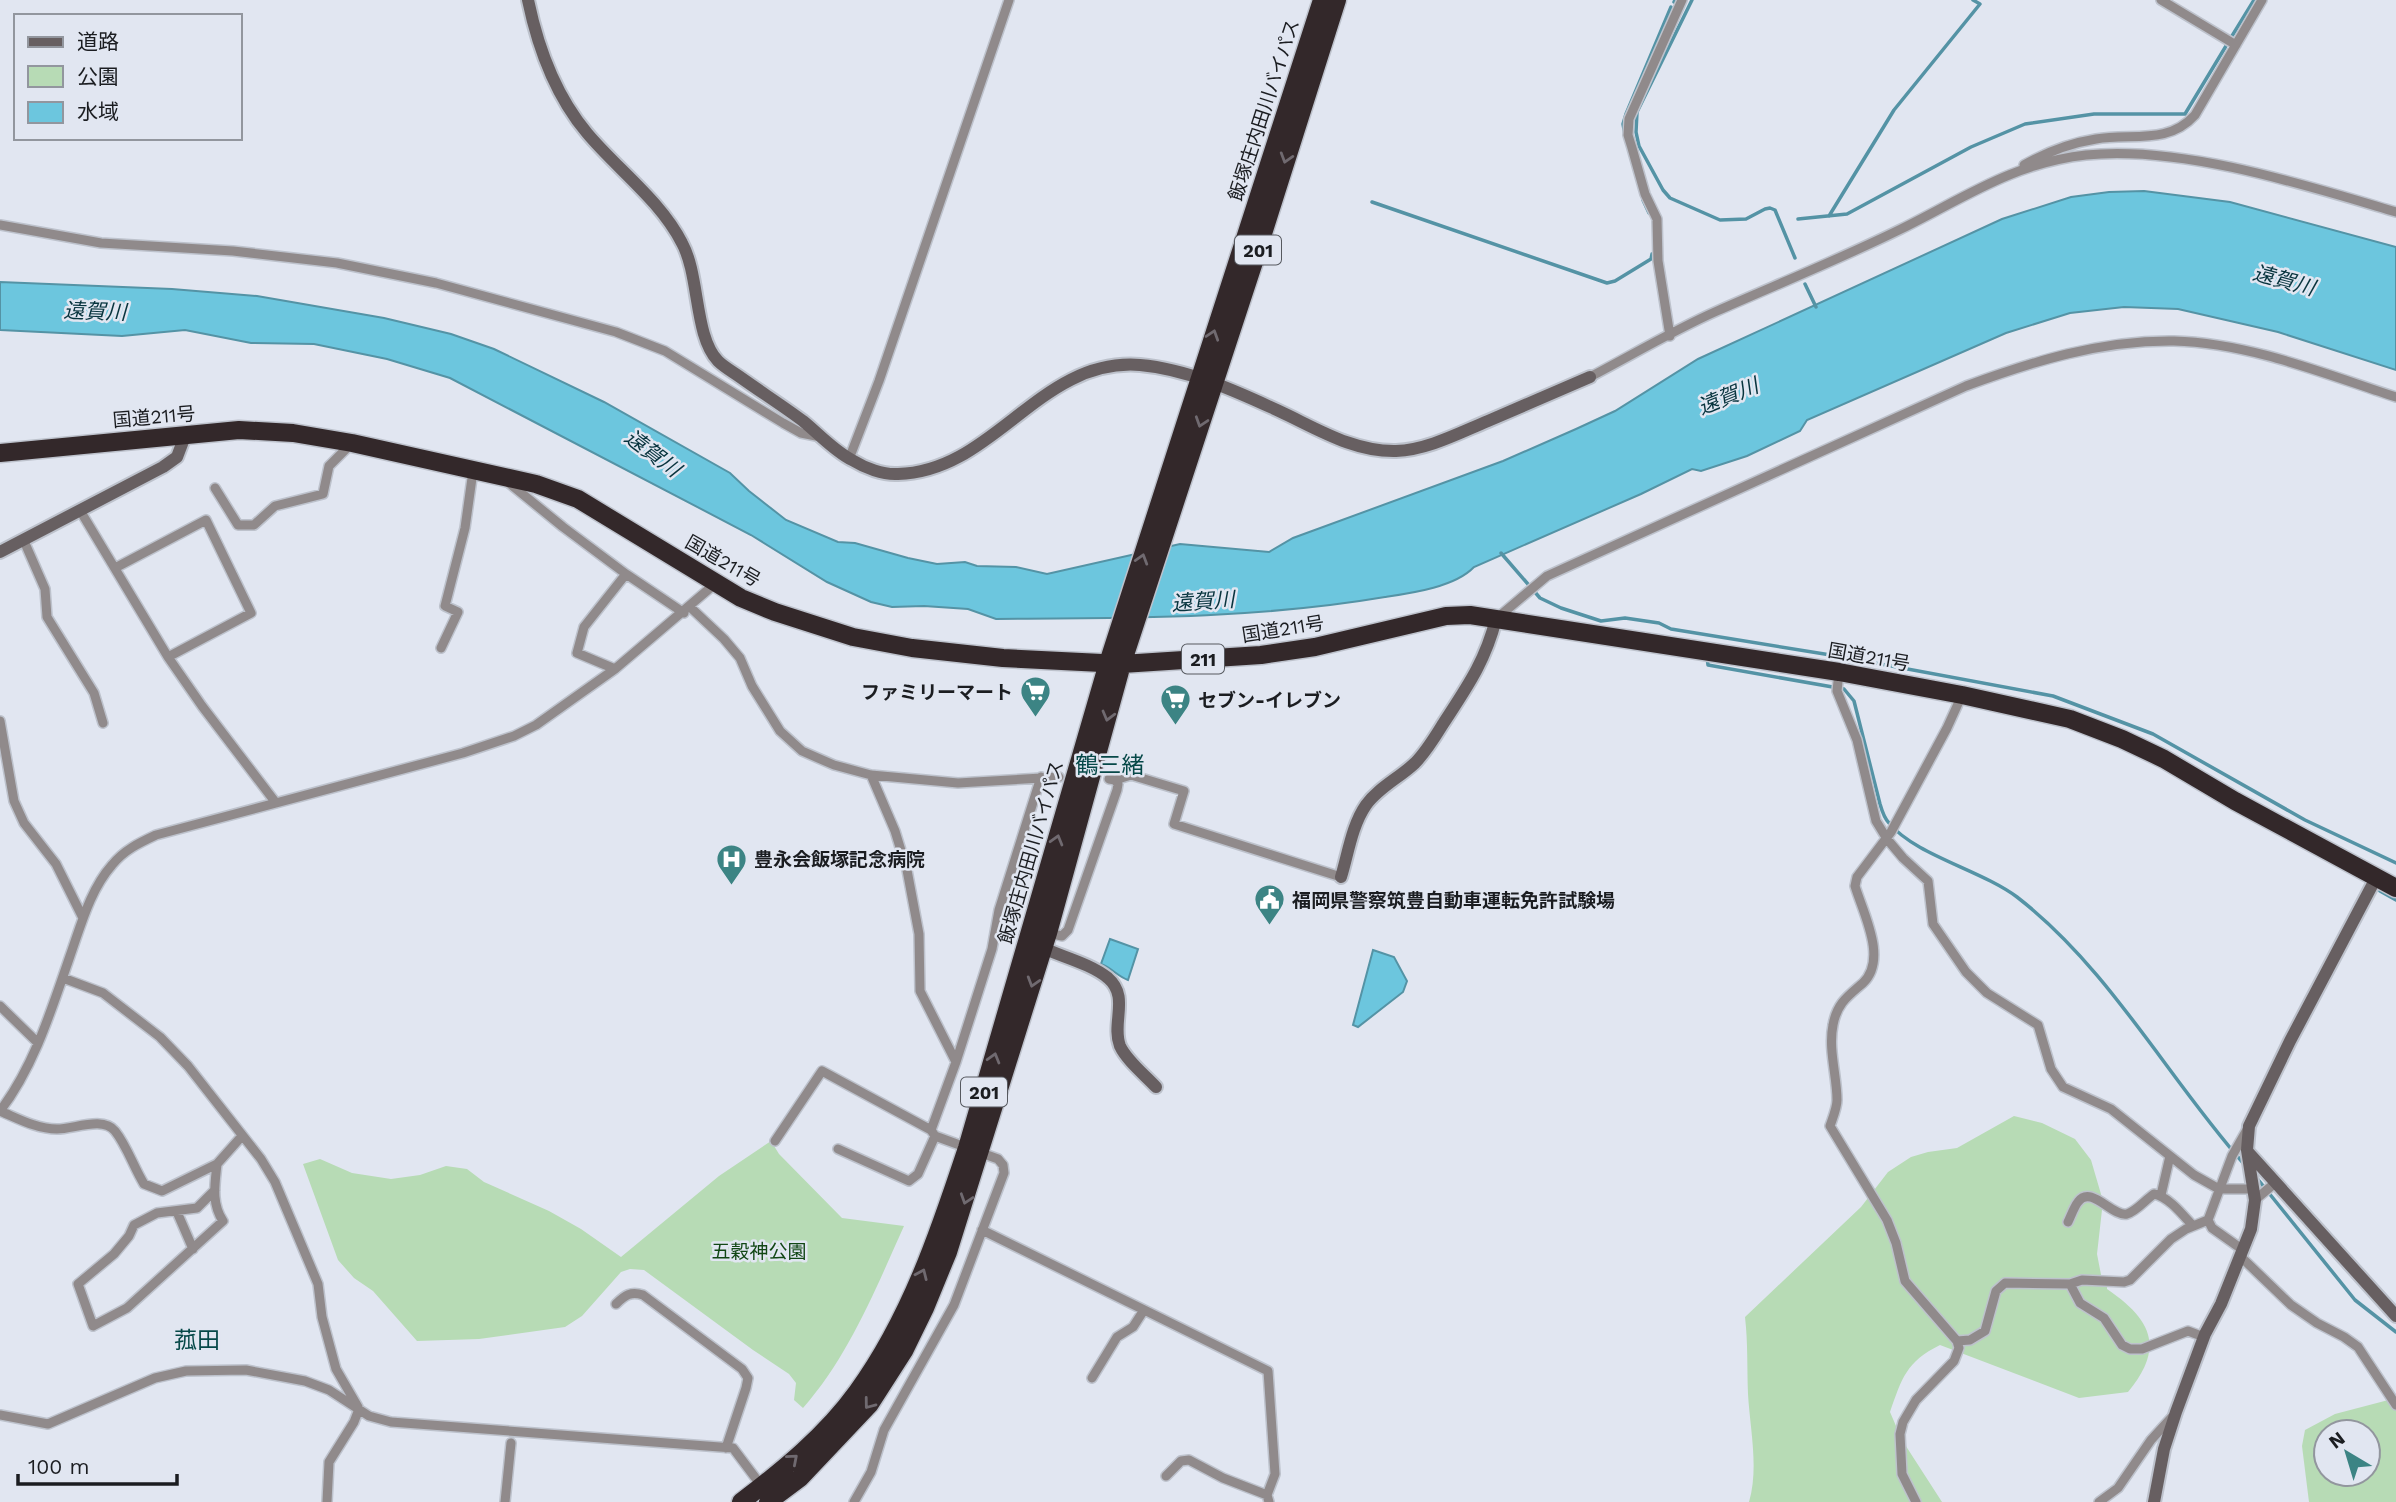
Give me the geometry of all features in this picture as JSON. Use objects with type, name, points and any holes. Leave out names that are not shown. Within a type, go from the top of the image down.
[{"type":"highway","name":"飯塚庄内田川バイパス","points":[[974,1150],[1115,664],[1206,382],[1322,0]]},
{"type":"highway","name":"飯塚庄内田川バイパス","points":[[1206,382],[1337,0]]},
{"type":"highway","name":"国道211号","points":[[0,453],[239,430],[293,433],[352,443],[536,484],[579,499],[741,597],[775,612],[853,637],[912,648],[1003,658],[1115,664],[1275,653],[1315,647],[1446,616],[1469,615],[1838,682],[1962,695],[2070,719],[2122,739],[2164,759],[2235,801],[2396,888]]},
{"type":"highway","name":"飯塚庄内田川バイパス","points":[[740,1502],[768,1498],[857,1392],[894,1334],[922,1275],[974,1150],[1045,941],[1115,664]]},
{"type":"street","points":[[528,0],[546,63],[570,110],[670,222],[681,241],[692,263],[707,346],[719,362],[804,421],[849,459],[896,475],[924,470],[979,445],[1050,391],[1077,375],[1106,367],[1137,365],[1167,369],[1206,382],[1275,409],[1355,446],[1395,451],[1416,449],[1463,432],[1590,377],[1715,312],[1779,286],[1901,229],[2053,150],[2098,138],[2168,134],[2178,129],[2195,115],[2262,0]]},
{"type":"street","points":[[849,459],[879,382],[1009,0]]},
{"type":"street","points":[[1670,335],[1658,261],[1657,219],[1645,194],[1628,135],[1629,119],[1682,0]]},
{"type":"street","points":[[2161,0],[2236,45]]},
{"type":"street","points":[[2013,172],[2055,160],[2086,155],[2142,155],[2249,172],[2396,212]]},
{"type":"street","points":[[0,225],[101,243],[233,251],[337,263],[436,283],[616,332],[665,351],[783,423],[801,432],[821,437]]},
{"type":"street","points":[[1045,941],[1062,936],[1068,930],[1117,790],[1118,784],[1112,780],[1131,775],[1184,791],[1174,824],[1342,877],[1359,817],[1366,805],[1417,761],[1428,748],[1479,668],[1489,647],[1496,619],[1547,576],[1966,386],[2028,363],[2070,352],[2118,343],[2175,341],[2238,349],[2396,397]]},
{"type":"street","points":[[0,552],[163,467],[177,457],[186,436]]},
{"type":"street","points":[[215,488],[238,525],[254,525],[275,506],[323,494],[329,466],[352,443]]},
{"type":"street","points":[[441,648],[458,612],[444,606],[465,528],[473,471]]},
{"type":"street","points":[[500,476],[626,574],[687,610],[724,639],[740,658],[752,686],[780,731],[802,751],[834,765],[871,775],[958,783],[1059,777]]},
{"type":"street","points":[[81,512],[168,657],[276,803]]},
{"type":"street","points":[[115,568],[206,520],[251,613],[168,657]]},
{"type":"street","points":[[24,541],[45,589],[47,617],[94,693],[103,723]]},
{"type":"street","points":[[615,669],[577,653],[584,627],[626,574]]},
{"type":"street","points":[[242,1136],[217,1164],[162,1191],[144,1184],[114,1130],[105,1125],[59,1129],[44,1127],[0,1111],[20,1081],[63,978],[83,918],[100,881],[112,864],[128,849],[156,835],[463,753],[514,736],[536,725],[615,669],[716,583]]},
{"type":"street","points":[[1838,682],[1857,740],[1876,821],[1891,832],[1928,881],[1933,924],[1966,972],[1986,992],[2038,1025],[2056,1080],[2063,1087],[2111,1109],[2194,1175],[2218,1189],[2261,1188]]},
{"type":"street","points":[[1916,1502],[1902,1474],[1900,1434],[1903,1422],[1916,1400],[1954,1361],[1959,1348],[1957,1340],[1905,1281],[1896,1243],[1887,1220],[1830,1126],[1838,1103],[1832,1028],[1837,1009],[1844,998],[1865,981],[1872,970],[1875,950],[1856,886],[1857,877],[1891,832],[1947,729],[1962,695]]},
{"type":"street","points":[[0,721],[14,801],[24,823],[56,863],[83,918]]},
{"type":"street","points":[[871,775],[895,831],[907,870],[919,934],[920,991],[956,1062]]},
{"type":"street","points":[[838,1149],[909,1181],[918,1174],[992,949],[1006,886],[1041,777]]},
{"type":"street","points":[[2376,878],[2290,1041],[2249,1126],[2241,1154],[2218,1189],[2208,1220],[2212,1228],[2242,1254],[2291,1305],[2358,1347],[2396,1405]]},
{"type":"street","points":[[1045,941],[1107,977],[1115,986],[1120,1003],[1120,1045],[1156,1087]]},
{"type":"street","points":[[63,978],[103,993],[160,1037],[188,1066],[261,1159],[275,1182],[318,1284],[322,1317],[336,1369],[359,1409]]},
{"type":"street","points":[[0,1006],[37,1042]]},
{"type":"street","points":[[775,1141],[822,1072],[933,1133],[998,1159],[1003,1165],[1004,1173],[954,1305],[884,1430],[871,1472],[854,1502]]},
{"type":"street","points":[[2241,1154],[2261,1188],[2396,1315]]},
{"type":"street","points":[[2154,1502],[2164,1449],[2176,1412],[2204,1338],[2251,1229],[2261,1188],[2241,1154]]},
{"type":"street","points":[[2161,1195],[2170,1156]]},
{"type":"street","points":[[215,1190],[197,1208],[157,1213],[134,1226],[114,1254],[78,1284],[93,1326],[127,1308],[223,1221],[214,1202],[215,1190],[217,1164]]},
{"type":"street","points":[[2068,1222],[2078,1200],[2083,1197],[2092,1197],[2118,1213],[2127,1214],[2154,1194],[2161,1195],[2193,1226]]},
{"type":"street","points":[[177,1212],[193,1249]]},
{"type":"street","points":[[1957,1340],[1970,1340],[1985,1331],[1996,1291],[2005,1283],[2070,1284],[2082,1280],[2124,1282],[2138,1275],[2171,1239],[2208,1220]]},
{"type":"street","points":[[982,1230],[1268,1371],[1275,1474],[1268,1498],[1189,1460],[1181,1461],[1166,1476]]},
{"type":"street","points":[[2070,1284],[2080,1303],[2104,1318],[2122,1345],[2130,1349],[2142,1349],[2189,1331],[2204,1338]]},
{"type":"street","points":[[616,1304],[635,1292],[643,1295],[742,1369],[748,1378],[747,1388],[726,1448]]},
{"type":"street","points":[[1092,1378],[1117,1337],[1133,1327],[1144,1310]]},
{"type":"street","points":[[0,1415],[48,1424],[155,1378],[186,1371],[246,1370],[304,1381],[329,1390],[369,1416],[391,1422],[733,1448],[768,1498]]},
{"type":"street","points":[[327,1502],[329,1462],[359,1409]]},
{"type":"street","points":[[2099,1502],[2118,1489],[2151,1440],[2176,1412]]},
{"type":"street","points":[[505,1502],[511,1443]]},
{"type":"green space","points":[[2014,1116],[2042,1123],[2075,1139],[2091,1160],[2103,1201],[2097,1254],[2103,1285],[2134,1312],[2148,1335],[2147,1361],[2140,1376],[2128,1392],[2079,1398],[1940,1345],[1912,1365],[1890,1412],[1902,1440],[1942,1502],[1749,1502],[1754,1462],[1745,1317],[1861,1207],[1888,1172],[1911,1157],[1957,1148]]},
{"type":"green space","name":"五穀神公園","points":[[771,1141],[779,1154],[842,1218],[904,1226],[848,1344],[803,1408],[794,1400],[796,1383],[789,1374],[644,1270],[630,1269],[621,1272],[582,1316],[565,1327],[479,1339],[417,1341],[373,1291],[354,1278],[338,1260],[303,1164],[320,1159],[352,1173],[391,1179],[420,1175],[446,1166],[467,1169],[484,1182],[549,1211],[581,1229],[621,1257],[719,1176]]},
{"type":"green space","points":[[2396,1398],[2396,1502],[2309,1502],[2302,1446],[2305,1430],[2312,1426],[2312,1488],[2382,1488],[2382,1418],[2328,1418]]},
{"type":"water","name":"遠賀川","points":[[2144,191],[2230,202],[2396,247],[2396,370],[2278,332],[2178,309],[2124,307],[2070,313],[2006,333],[1807,420],[1800,431],[1747,456],[1701,471],[1692,469],[1474,567],[1456,580],[1408,593],[1288,610],[1142,617],[996,619],[968,609],[892,607],[871,602],[827,582],[751,535],[450,378],[387,359],[314,344],[251,343],[185,330],[122,336],[0,330],[0,282],[172,289],[257,296],[384,318],[451,334],[494,349],[604,402],[730,473],[786,520],[838,542],[855,543],[937,564],[965,562],[977,566],[1016,567],[1047,574],[1180,544],[1269,552],[1293,538],[1503,461],[1576,429],[1615,411],[1698,359],[2002,219],[2071,197]]},
{"type":"water","points":[[1110,939],[1138,949],[1128,980],[1101,964]]},
{"type":"water","points":[[1373,950],[1394,957],[1407,981],[1403,992],[1358,1027],[1353,1025]]},
{"type":"waterway","points":[[1692,0],[1637,112],[1636,132],[1639,146],[1670,198],[1720,220],[1746,219],[1765,209],[1775,210],[1795,258]]},
{"type":"waterway","points":[[1829,216],[1894,110],[1980,4],[1973,0]]},
{"type":"waterway","points":[[2232,36],[2254,0]]},
{"type":"waterway","points":[[1625,135],[1623,124],[1626,114],[1671,7]]},
{"type":"waterway","points":[[1798,219],[1847,214],[1971,147],[2025,124],[2094,114],[2185,114],[2226,46]]},
{"type":"waterway","points":[[1643,200],[1649,213]]},
{"type":"waterway","points":[[1372,202],[1607,283],[1651,259],[1652,254]]},
{"type":"waterway","points":[[1805,284],[1816,307]]},
{"type":"waterway","points":[[1501,553],[1540,598],[1601,621],[1625,618],[1659,623],[1671,629],[1843,657],[2053,696],[2153,734],[2305,820],[2396,863]]},
{"type":"waterway","points":[[1707,657],[1708,665],[1844,689],[1854,701],[1880,804],[1887,821],[1915,844],[2002,887],[2050,926],[2109,990],[2244,1164]]},
{"type":"waterway","points":[[2380,891],[2396,900]]},
{"type":"waterway","points":[[2256,1177],[2355,1300],[2396,1332]]},
{"type":"place","name":"ファミリーマート","points":[[1036,719]]},
{"type":"place","name":"セブン-イレブン","points":[[1175,727]]},
{"type":"place","name":"豊永会飯塚記念病院","points":[[731,886]]},
{"type":"place","name":"福岡県警察筑豊自動車運転免許試験場","points":[[1269,927]]},
{"type":"district","name":"鶴三緒","points":[[1110,765]]},
{"type":"district","name":"菰田","points":[[197,1340]]}]
